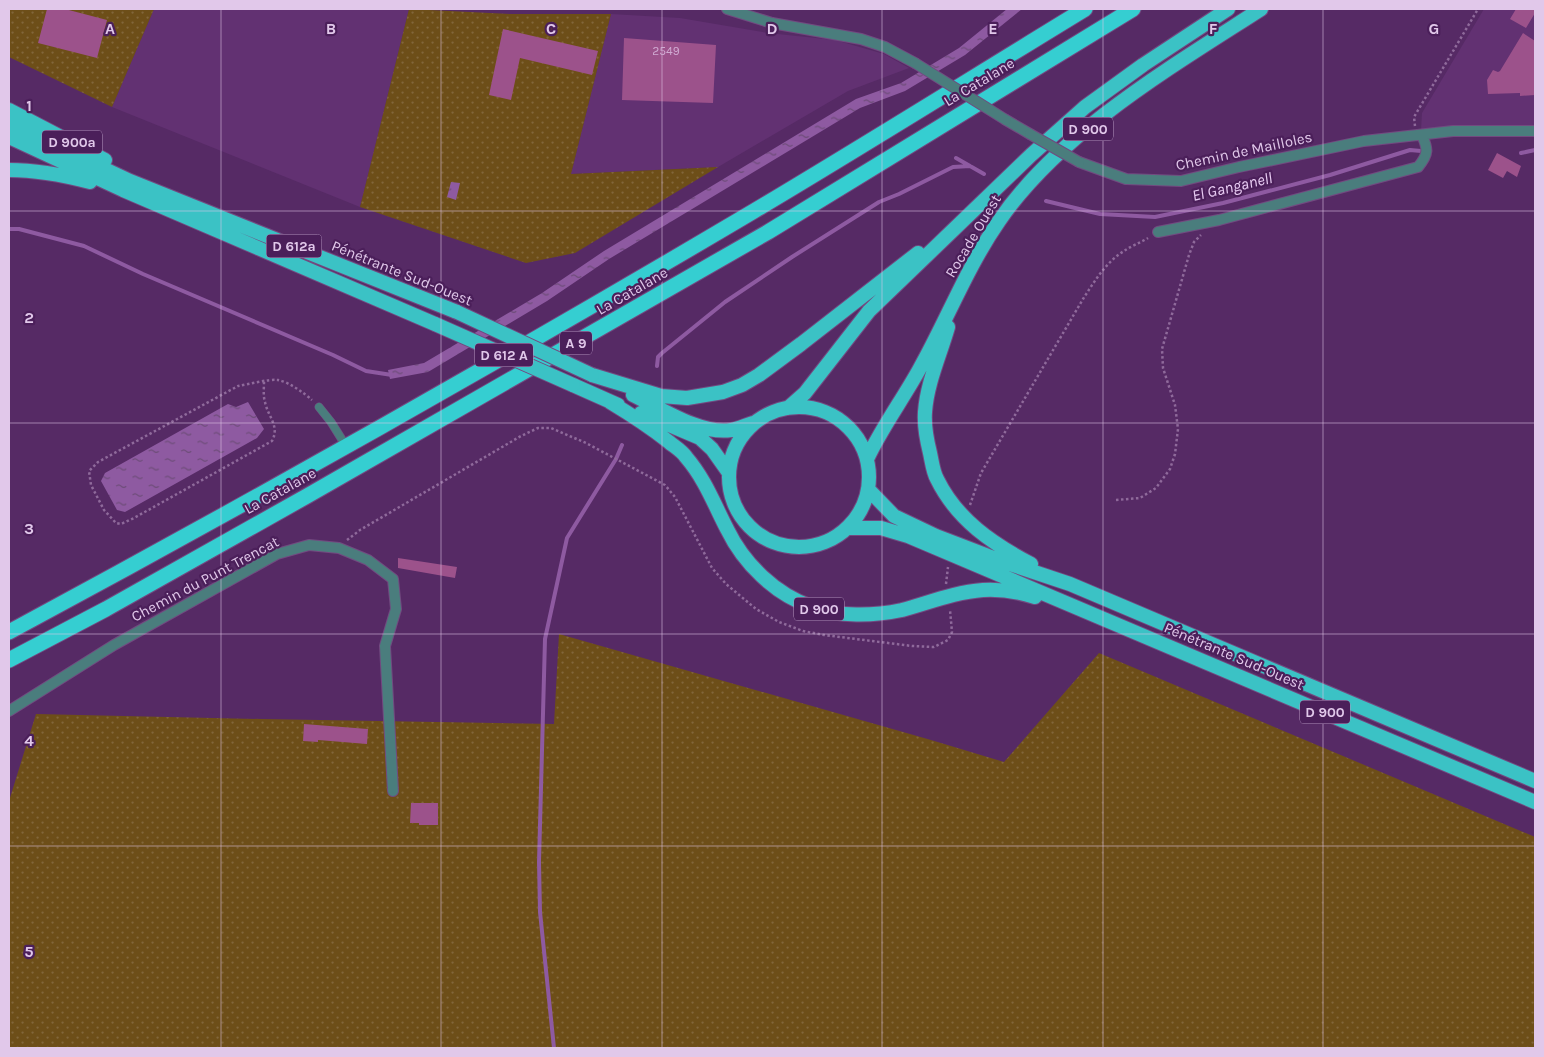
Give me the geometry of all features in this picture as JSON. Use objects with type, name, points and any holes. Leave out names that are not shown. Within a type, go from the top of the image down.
[{"type":"highway","name":"La Catalane","points":[[9,632],[346,446],[755,210],[1085,9]]},
{"type":"highway","name":"La Catalane","points":[[9,660],[165,576],[580,341],[768,232],[1133,9]]},
{"type":"highway","name":"Rocade Ouest","points":[[788,408],[805,393],[869,311],[1031,155],[1085,107],[1143,65],[1228,9]]},
{"type":"highway","name":"Rocade Ouest","points":[[867,459],[877,436],[920,368],[976,259],[1016,198],[1044,168],[1096,122],[1158,76],[1261,9]]},
{"type":"highway","name":"D 900a","points":[[9,110],[102,157],[126,185]]},
{"type":"highway","name":"Pénétrante Sud-Ouest","points":[[9,124],[126,185],[610,402],[700,438],[712,449],[729,473]]},
{"type":"highway","name":"Pénétrante Sud-Ouest","points":[[9,137],[126,185],[457,312],[694,424],[712,430],[731,430],[754,423]]},
{"type":"highway","points":[[9,170],[28,170],[126,185]]},
{"type":"highway","points":[[592,375],[661,396],[687,398],[722,392],[742,385],[801,344],[978,206]]},
{"type":"highway","points":[[958,293],[931,382],[925,413],[928,446],[936,478],[953,506],[980,533],[1008,552],[1070,584]]},
{"type":"highway","name":"Pénétrante Sud-Ouest","points":[[610,402],[650,426],[685,455],[702,477],[727,530],[745,558],[766,581],[788,596],[811,607],[831,612],[871,614],[901,610],[939,599],[983,590],[1006,591],[1021,592],[1114,622]]},
{"type":"highway","name":"Rocade Ouest","points":[[788,408],[814,408],[838,418],[848,426],[856,436],[867,459],[870,475],[869,490],[865,504],[858,517],[836,538],[807,548],[792,548],[777,544],[763,538],[751,529],[741,517],[730,489],[729,473],[731,459],[736,445],[744,433],[754,423],[776,411],[788,408]]},
{"type":"highway","points":[[869,490],[894,516],[936,536],[1070,584],[1535,781]]},
{"type":"highway","name":"Pénétrante Sud-Ouest","points":[[848,528],[881,528],[908,536],[1535,802]]},
{"type":"street","name":"Chemin de Mailloles","points":[[727,9],[772,23],[861,39],[885,47],[915,63],[1006,120],[1079,162],[1126,179],[1181,181],[1364,141],[1422,134],[1453,131],[1535,131]]},
{"type":"street","points":[[1158,232],[1219,220],[1418,167],[1426,155],[1427,147],[1422,134]]},
{"type":"street","name":"Chemin du Punt Trencat","points":[[9,711],[114,645],[277,554],[309,545],[339,548],[368,560],[393,579],[396,609],[386,646],[393,791]]},
{"type":"lane","points":[[319,407],[332,422],[346,446]]},
{"type":"path","points":[[1422,134],[1415,127],[1414,117],[1478,9]]},
{"type":"path","points":[[1116,500],[1140,498],[1156,488],[1170,469],[1175,454],[1178,429],[1175,405],[1163,368],[1162,349],[1194,242],[1204,231],[1219,220]]},
{"type":"path","points":[[969,507],[981,473],[1083,299],[1098,277],[1123,251],[1158,232]]},
{"type":"path","points":[[264,382],[264,402],[275,426],[275,435],[272,441],[121,524],[116,523],[104,510],[91,485],[89,472],[98,462],[238,386],[264,382],[278,380],[303,392],[319,407]]},
{"type":"path","points":[[339,548],[360,530],[521,436],[538,428],[551,428],[586,442],[665,485],[675,496],[712,568],[726,584],[756,609],[779,622],[803,631],[824,635],[934,648],[948,640],[952,632],[950,608]]},
{"type":"path","points":[[946,585],[948,566]]},
{"type":"shaded area","points":[[9,9],[154,9],[112,107],[9,57]]},
{"type":"shaded area","points":[[154,9],[409,9],[360,207],[112,107]]},
{"type":"shaded area","points":[[409,9],[510,14],[611,14],[571,174],[718,167],[575,253],[526,263],[360,207]]},
{"type":"shaded area","points":[[1484,9],[1535,9],[1535,126],[1453,126],[1421,130],[1422,113]]},
{"type":"shaded area","points":[[611,14],[680,18],[768,33],[835,40],[884,54],[909,68],[848,91],[718,167],[571,174]]},
{"type":"shaded area","points":[[559,634],[1004,762],[1099,653],[1535,837],[1535,1048],[9,1048],[9,801],[36,714],[554,724]]},
{"type":"water","points":[[1007,9],[1022,9],[965,55],[905,91],[860,108],[609,259],[547,301],[428,372],[390,379],[388,370],[424,363],[542,293],[604,251],[856,99],[901,83],[959,48]]},
{"type":"water","points":[[451,182],[460,183],[456,200],[447,197]]},
{"type":"water","points":[[248,402],[264,429],[257,438],[125,512],[117,510],[101,481],[105,473],[228,404],[236,407]]},
{"type":"building","points":[[47,9],[65,9],[107,20],[97,58],[38,43]]},
{"type":"building","points":[[1516,9],[1535,9],[1535,13],[1526,28],[1510,19]]},
{"type":"building","points":[[503,29],[598,51],[592,75],[520,58],[511,100],[489,95]]},
{"type":"building","points":[[1523,33],[1535,41],[1535,95],[1520,96],[1520,93],[1488,94],[1487,80],[1493,70],[1500,71]]},
{"type":"building","points":[[624,38],[716,45],[713,103],[622,100]]},
{"type":"building","points":[[1497,153],[1521,166],[1517,177],[1507,171],[1503,178],[1488,170]]},
{"type":"building","points":[[398,558],[457,567],[455,578],[398,568]]},
{"type":"building","points":[[304,724],[368,729],[367,744],[318,740],[318,742],[303,741]]},
{"type":"building","points":[[411,803],[438,803],[438,825],[410,823]]},
{"type":"waterway","name":"El Ganganell","points":[[1046,201],[1100,214],[1155,217],[1223,203],[1330,175],[1410,150],[1421,151]]},
{"type":"waterway","name":"El Ganganell","points":[[1521,153],[1535,150]]},
{"type":"waterway","name":"El Ganganell","points":[[956,158],[984,174]]},
{"type":"waterway","points":[[657,366],[658,357],[662,353],[725,302],[792,257],[879,202],[953,167],[970,166]]},
{"type":"waterway","points":[[9,229],[19,229],[84,246],[143,274],[333,355],[366,371],[392,375]]},
{"type":"waterway","points":[[554,1048],[540,912],[539,862],[545,639],[567,538],[616,459],[622,445]]}]
